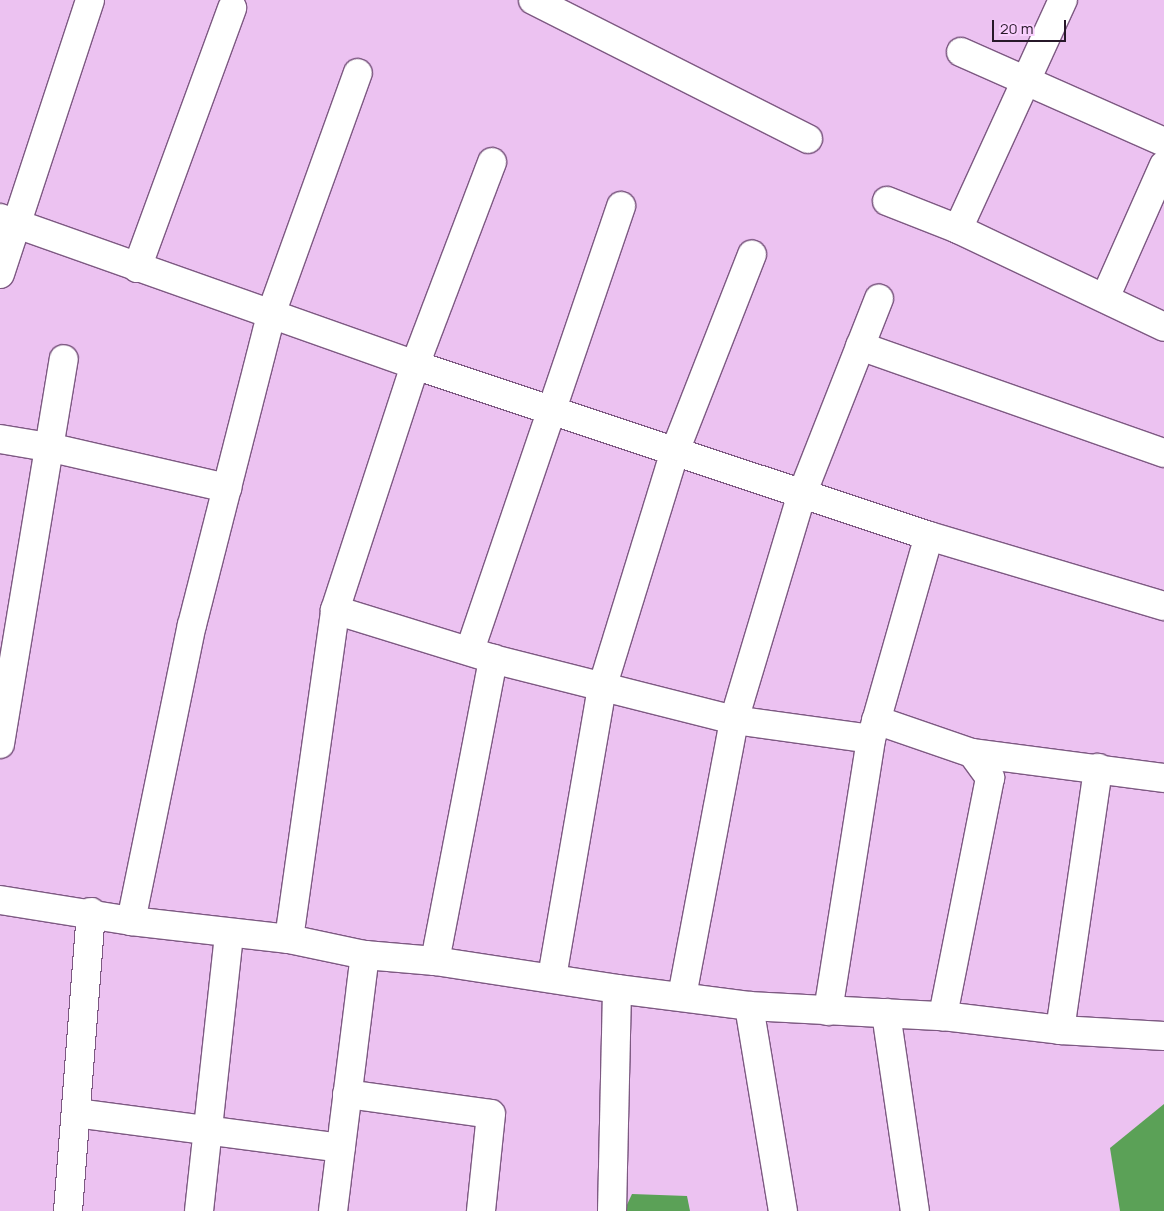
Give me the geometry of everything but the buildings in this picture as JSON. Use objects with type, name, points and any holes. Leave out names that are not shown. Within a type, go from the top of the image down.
[{"type":"street","points":[[0,274],[8,221],[90,0]]},
{"type":"street","points":[[533,0],[808,139]]},
{"type":"street","points":[[958,229],[1024,80],[1063,0]]},
{"type":"street","points":[[137,268],[232,8]]},
{"type":"street","points":[[961,52],[1164,142]]},
{"type":"street","points":[[131,921],[192,625],[271,314],[358,73]]},
{"type":"street","points":[[289,940],[335,610],[415,364],[492,162]]},
{"type":"street","points":[[1105,298],[1164,165]]},
{"type":"street","points":[[887,201],[958,229],[1164,327]]},
{"type":"street","points":[[435,961],[482,654],[550,409],[621,206]]},
{"type":"street","points":[[8,221],[137,268],[415,364],[802,494],[930,536],[1164,606]]},
{"type":"street","points":[[552,977],[602,688],[675,451],[752,255]]},
{"type":"street","points":[[682,996],[734,720],[802,494],[880,298]]},
{"type":"street","points":[[860,346],[1164,453]]},
{"type":"street","points":[[0,744],[3,696],[64,359]]},
{"type":"street","points":[[0,440],[48,446],[227,488]]},
{"type":"street","points":[[828,1011],[874,730],[930,536]]},
{"type":"street","points":[[335,610],[602,688],[734,720],[874,730],[972,753],[1164,778]]},
{"type":"street","points":[[943,1016],[990,778],[972,753]]},
{"type":"street","points":[[1060,1030],[1098,768]]},
{"type":"street","points":[[0,900],[91,912],[131,921],[289,940],[365,955],[435,961],[552,977],[617,989],[749,1006],[943,1016],[1060,1030],[1164,1036]]},
{"type":"street","points":[[68,1211],[91,912]]},
{"type":"street","points":[[199,1211],[229,934]]},
{"type":"street","points":[[333,1211],[365,955]]},
{"type":"street","points":[[612,1211],[617,989]]},
{"type":"street","points":[[749,1006],[782,1211]]},
{"type":"street","points":[[886,1013],[915,1211]]},
{"type":"street","points":[[347,1094],[491,1114],[481,1211]]},
{"type":"street","points":[[76,1113],[208,1132],[341,1148]]},
{"type":"shaded area","points":[[1164,1104],[1164,1211],[1120,1211],[1110,1148]]},
{"type":"shaded area","points":[[632,1194],[687,1196],[690,1211],[624,1211]]}]
